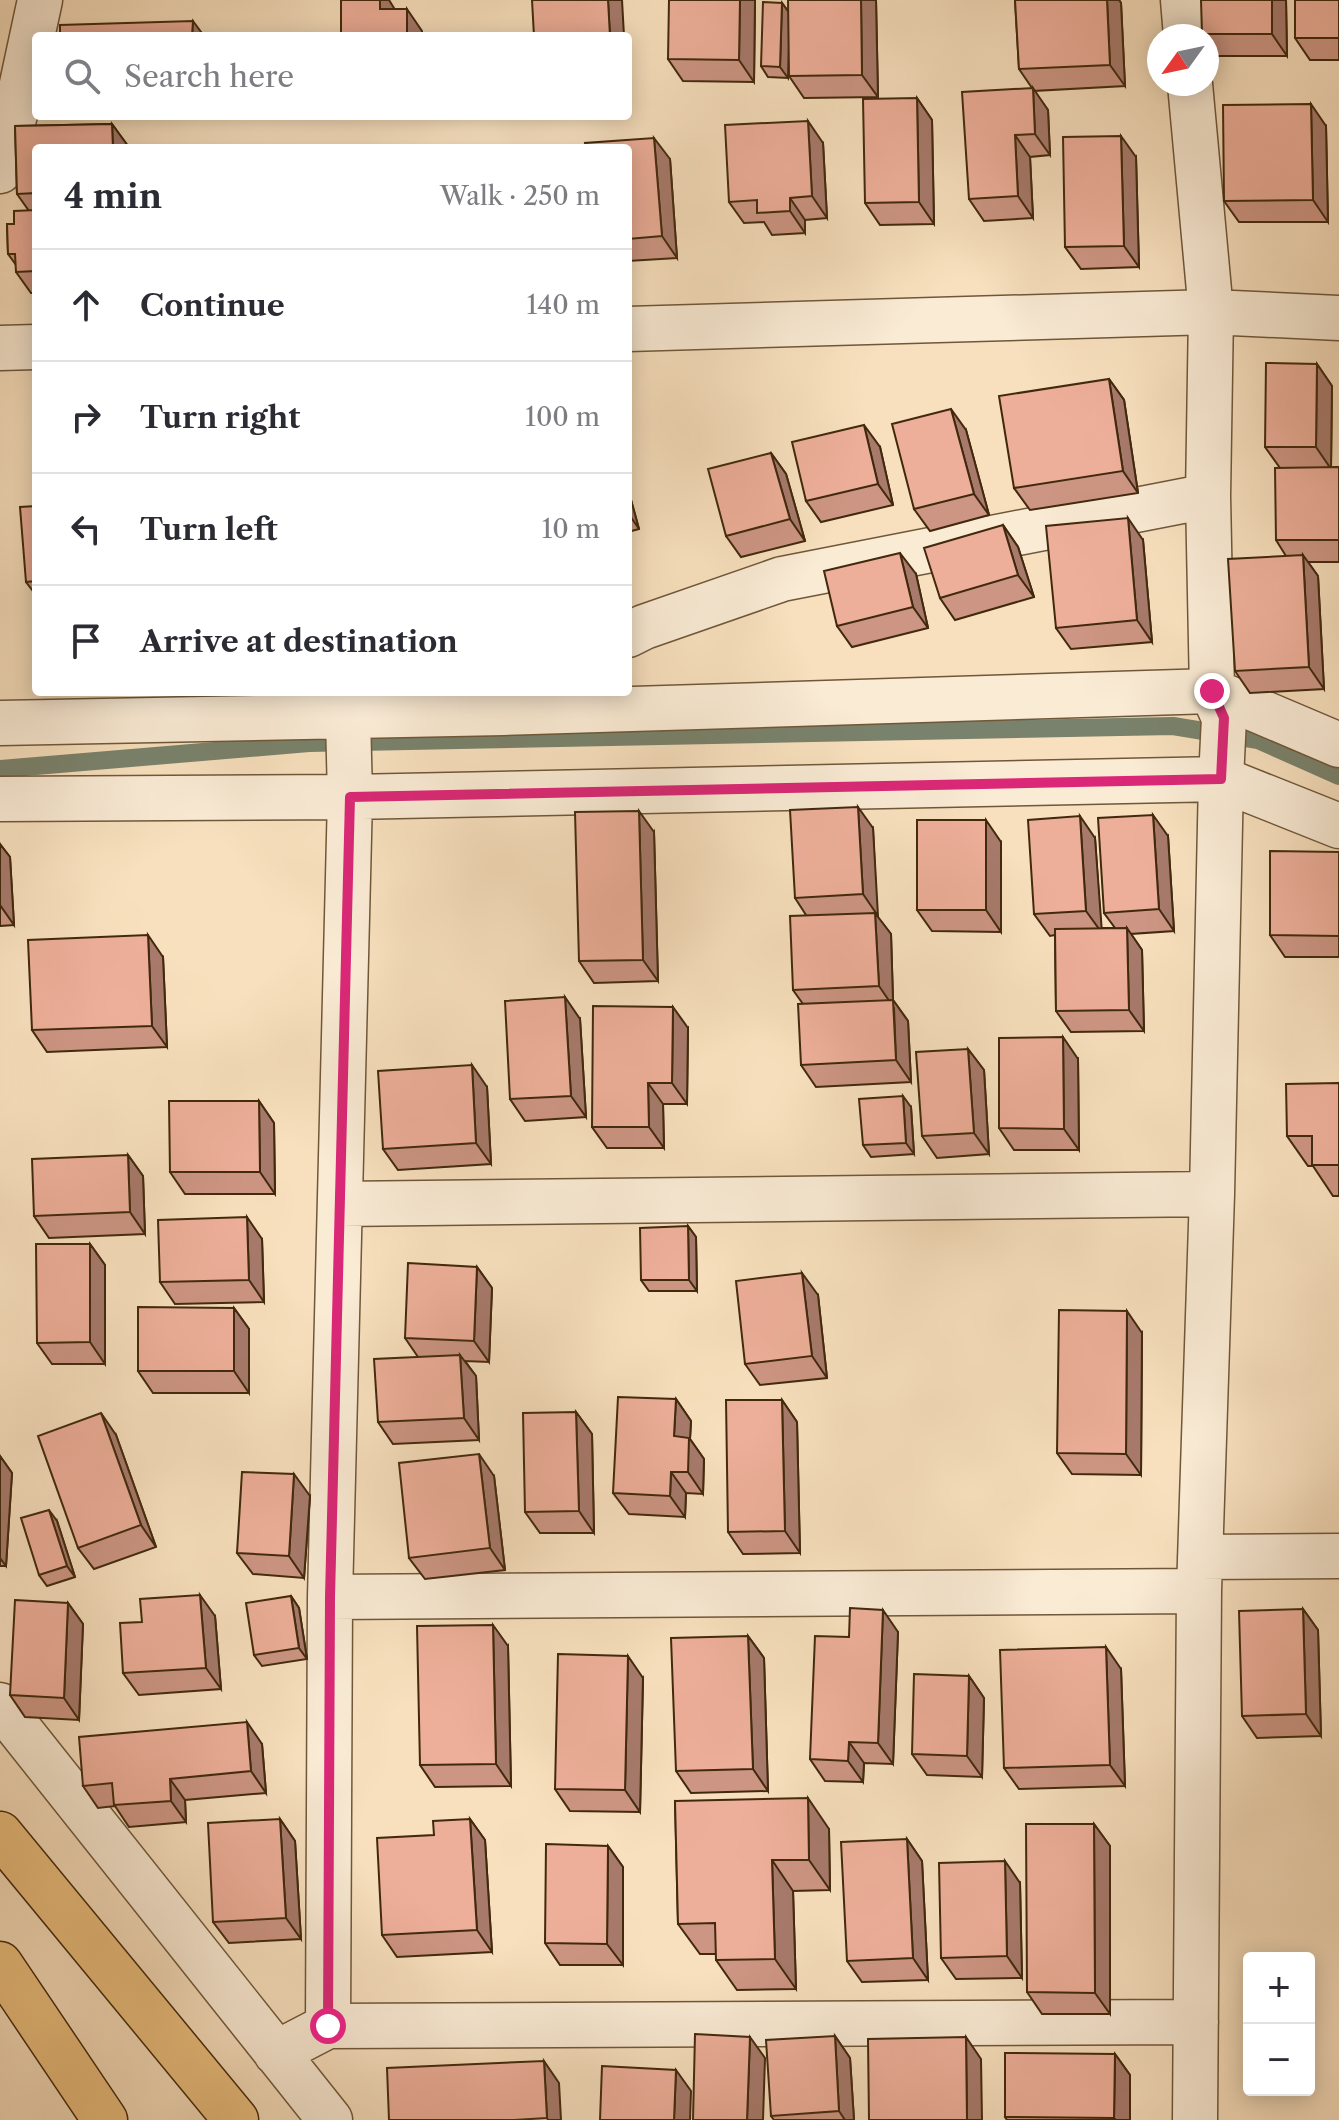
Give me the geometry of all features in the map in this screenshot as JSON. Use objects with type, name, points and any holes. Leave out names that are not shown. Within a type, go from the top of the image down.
[{"type":"highway","points":[[0,1834],[236,2120]]},
{"type":"highway","points":[[0,1964],[105,2120]]},
{"type":"street","points":[[0,171],[8,105],[40,0]]},
{"type":"street","points":[[1183,0],[1185,24]]},
{"type":"street","points":[[1191,96],[1211,312],[1208,496],[1220,736],[1212,1194],[1199,1574],[1195,2120]]},
{"type":"street","points":[[632,329],[1211,312],[1339,318]]},
{"type":"street","points":[[0,348],[32,347]]},
{"type":"street","points":[[632,633],[782,579],[1208,496]]},
{"type":"street","points":[[0,723],[349,754],[518,703],[1220,736],[1339,745]]},
{"type":"street","points":[[0,799],[349,754],[1220,736],[1339,826]]},
{"type":"street","points":[[328,2026],[330,1597],[349,754]]},
{"type":"street","points":[[340,1204],[1212,1194]]},
{"type":"street","points":[[330,1597],[1199,1574],[1339,1556]]},
{"type":"street","points":[[0,1705],[330,2120]]},
{"type":"street","points":[[276,2053],[328,2026],[1196,2022]]},
{"type":"building","points":[[341,0],[380,0],[380,9],[407,9],[407,32],[341,32]]},
{"type":"building","points":[[532,0],[608,0],[610,32],[534,32]]},
{"type":"building","points":[[669,0],[740,0],[739,60],[668,59]]},
{"type":"building","points":[[788,0],[861,0],[862,75],[789,76]]},
{"type":"building","points":[[1015,0],[1107,0],[1110,65],[1019,69]]},
{"type":"building","points":[[1201,0],[1272,0],[1272,34],[1219,34],[1219,24],[1202,24]]},
{"type":"building","points":[[1295,0],[1339,0],[1339,38],[1295,38]]},
{"type":"building","points":[[763,2],[782,3],[780,67],[761,66]]},
{"type":"building","points":[[193,21],[192,32],[60,32],[60,25]]},
{"type":"building","points":[[1033,88],[1035,134],[1015,135],[1018,196],[969,199],[962,92]]},
{"type":"building","points":[[917,98],[919,202],[865,203],[863,99]]},
{"type":"building","points":[[1311,104],[1313,200],[1224,201],[1223,105]]},
{"type":"building","points":[[808,121],[812,196],[790,198],[790,211],[757,213],[757,200],[729,202],[725,125]]},
{"type":"building","points":[[112,124],[113,144],[32,144],[32,193],[17,194],[15,126]]},
{"type":"building","points":[[1121,136],[1124,246],[1065,247],[1063,137]]},
{"type":"building","points":[[654,138],[662,236],[632,239],[632,144],[585,143]]},
{"type":"building","points":[[32,210],[32,271],[16,272],[15,254],[8,254],[7,224],[14,224],[14,211]]},
{"type":"building","points":[[1266,363],[1317,364],[1316,447],[1265,447]]},
{"type":"building","points":[[1109,379],[1123,471],[1014,488],[999,396]]},
{"type":"building","points":[[951,409],[974,494],[914,509],[892,424]]},
{"type":"building","points":[[864,425],[878,484],[806,501],[792,442]]},
{"type":"building","points":[[771,453],[790,519],[726,536],[708,469]]},
{"type":"building","points":[[1339,467],[1339,540],[1276,540],[1275,468]]},
{"type":"building","points":[[32,506],[32,581],[26,582],[20,507]]},
{"type":"building","points":[[1128,518],[1137,620],[1056,628],[1046,526]]},
{"type":"building","points":[[1003,525],[1018,575],[940,598],[924,548]]},
{"type":"building","points":[[900,553],[913,607],[837,626],[824,571]]},
{"type":"building","points":[[1303,555],[1309,667],[1235,671],[1228,559]]},
{"type":"building","points":[[858,807],[863,894],[795,898],[790,810]]},
{"type":"building","points":[[639,811],[643,960],[579,961],[575,812]]},
{"type":"building","points":[[1153,815],[1159,909],[1104,913],[1098,818]]},
{"type":"building","points":[[1080,816],[1086,911],[1034,914],[1028,820]]},
{"type":"building","points":[[917,820],[986,820],[986,910],[917,910]]},
{"type":"building","points":[[1270,851],[1339,852],[1339,936],[1270,935]]},
{"type":"building","points":[[875,913],[879,986],[793,990],[790,916]]},
{"type":"building","points":[[1127,928],[1129,1010],[1056,1011],[1055,929]]},
{"type":"building","points":[[148,935],[152,1026],[32,1030],[28,940]]},
{"type":"building","points":[[565,997],[571,1096],[510,1099],[505,1001]]},
{"type":"building","points":[[893,1000],[896,1060],[801,1065],[798,1004]]},
{"type":"building","points":[[593,1006],[673,1007],[672,1083],[648,1083],[649,1127],[592,1127]]},
{"type":"building","points":[[1063,1037],[1064,1129],[999,1128],[999,1038]]},
{"type":"building","points":[[968,1049],[974,1133],[922,1136],[916,1052]]},
{"type":"building","points":[[472,1065],[476,1143],[383,1149],[378,1071]]},
{"type":"building","points":[[1339,1083],[1339,1165],[1312,1165],[1312,1136],[1287,1136],[1286,1084]]},
{"type":"building","points":[[903,1096],[906,1143],[863,1145],[859,1099]]},
{"type":"building","points":[[169,1101],[259,1101],[260,1172],[170,1172]]},
{"type":"building","points":[[128,1155],[130,1212],[34,1216],[32,1159]]},
{"type":"building","points":[[247,1217],[249,1280],[160,1282],[158,1220]]},
{"type":"building","points":[[688,1226],[689,1280],[641,1280],[640,1228]]},
{"type":"building","points":[[36,1244],[90,1244],[90,1342],[37,1343]]},
{"type":"building","points":[[408,1263],[477,1267],[474,1341],[405,1338]]},
{"type":"building","points":[[802,1273],[812,1356],[745,1364],[736,1281]]},
{"type":"building","points":[[138,1307],[234,1308],[234,1371],[138,1371]]},
{"type":"building","points":[[1059,1310],[1127,1311],[1126,1454],[1057,1453]]},
{"type":"building","points":[[460,1355],[464,1418],[378,1422],[374,1359]]},
{"type":"building","points":[[618,1397],[676,1399],[674,1436],[689,1438],[688,1472],[671,1472],[670,1496],[613,1493]]},
{"type":"building","points":[[726,1400],[782,1400],[785,1531],[728,1532]]},
{"type":"building","points":[[576,1412],[579,1511],[525,1512],[523,1413]]},
{"type":"building","points":[[101,1413],[141,1525],[78,1548],[38,1436]]},
{"type":"building","points":[[479,1454],[490,1548],[409,1558],[399,1463]]},
{"type":"building","points":[[242,1472],[294,1474],[289,1556],[237,1553]]},
{"type":"building","points":[[49,1510],[67,1566],[39,1575],[21,1518]]},
{"type":"building","points":[[200,1595],[206,1668],[123,1673],[120,1623],[142,1622],[140,1599]]},
{"type":"building","points":[[291,1596],[299,1648],[254,1655],[246,1603]]},
{"type":"building","points":[[15,1600],[68,1603],[64,1698],[10,1695]]},
{"type":"building","points":[[850,1608],[883,1610],[878,1743],[849,1742],[848,1761],[810,1759],[815,1636],[849,1637]]},
{"type":"building","points":[[1303,1609],[1306,1714],[1242,1716],[1239,1611]]},
{"type":"building","points":[[493,1625],[496,1764],[420,1765],[417,1626]]},
{"type":"building","points":[[748,1636],[753,1769],[676,1771],[671,1638]]},
{"type":"building","points":[[1106,1647],[1110,1765],[1004,1768],[1000,1650]]},
{"type":"building","points":[[558,1654],[628,1656],[625,1790],[555,1789]]},
{"type":"building","points":[[914,1674],[969,1676],[967,1756],[912,1754]]},
{"type":"building","points":[[247,1722],[251,1771],[170,1779],[171,1801],[114,1805],[112,1783],[83,1786],[79,1737]]},
{"type":"building","points":[[808,1798],[809,1860],[772,1860],[775,1959],[716,1960],[715,1923],[678,1924],[675,1801]]},
{"type":"building","points":[[280,1819],[286,1918],[213,1922],[208,1823]]},
{"type":"building","points":[[470,1819],[477,1930],[382,1935],[377,1838],[434,1835],[433,1821]]},
{"type":"building","points":[[1026,1824],[1094,1824],[1095,1993],[1027,1992]]},
{"type":"building","points":[[907,1839],[913,1958],[847,1961],[841,1842]]},
{"type":"building","points":[[546,1844],[608,1846],[607,1944],[545,1943]]},
{"type":"building","points":[[1005,1861],[1007,1956],[941,1958],[939,1863]]},
{"type":"building","points":[[695,2034],[750,2037],[747,2120],[693,2120]]},
{"type":"building","points":[[835,2036],[839,2111],[771,2116],[766,2040]]},
{"type":"building","points":[[966,2037],[967,2120],[869,2120],[868,2039]]},
{"type":"building","points":[[1005,2053],[1115,2054],[1114,2118],[1005,2117]]},
{"type":"building","points":[[544,2061],[547,2118],[389,2120],[387,2068]]},
{"type":"building","points":[[602,2066],[676,2070],[674,2120],[600,2120]]},
{"type":"waterway","points":[[0,769],[309,743],[1173,726],[1258,740],[1339,776]]},
{"type":"route","points":[[328,2026],[330,1597],[350,797],[1221,779],[1224,718],[1212,691]]}]
